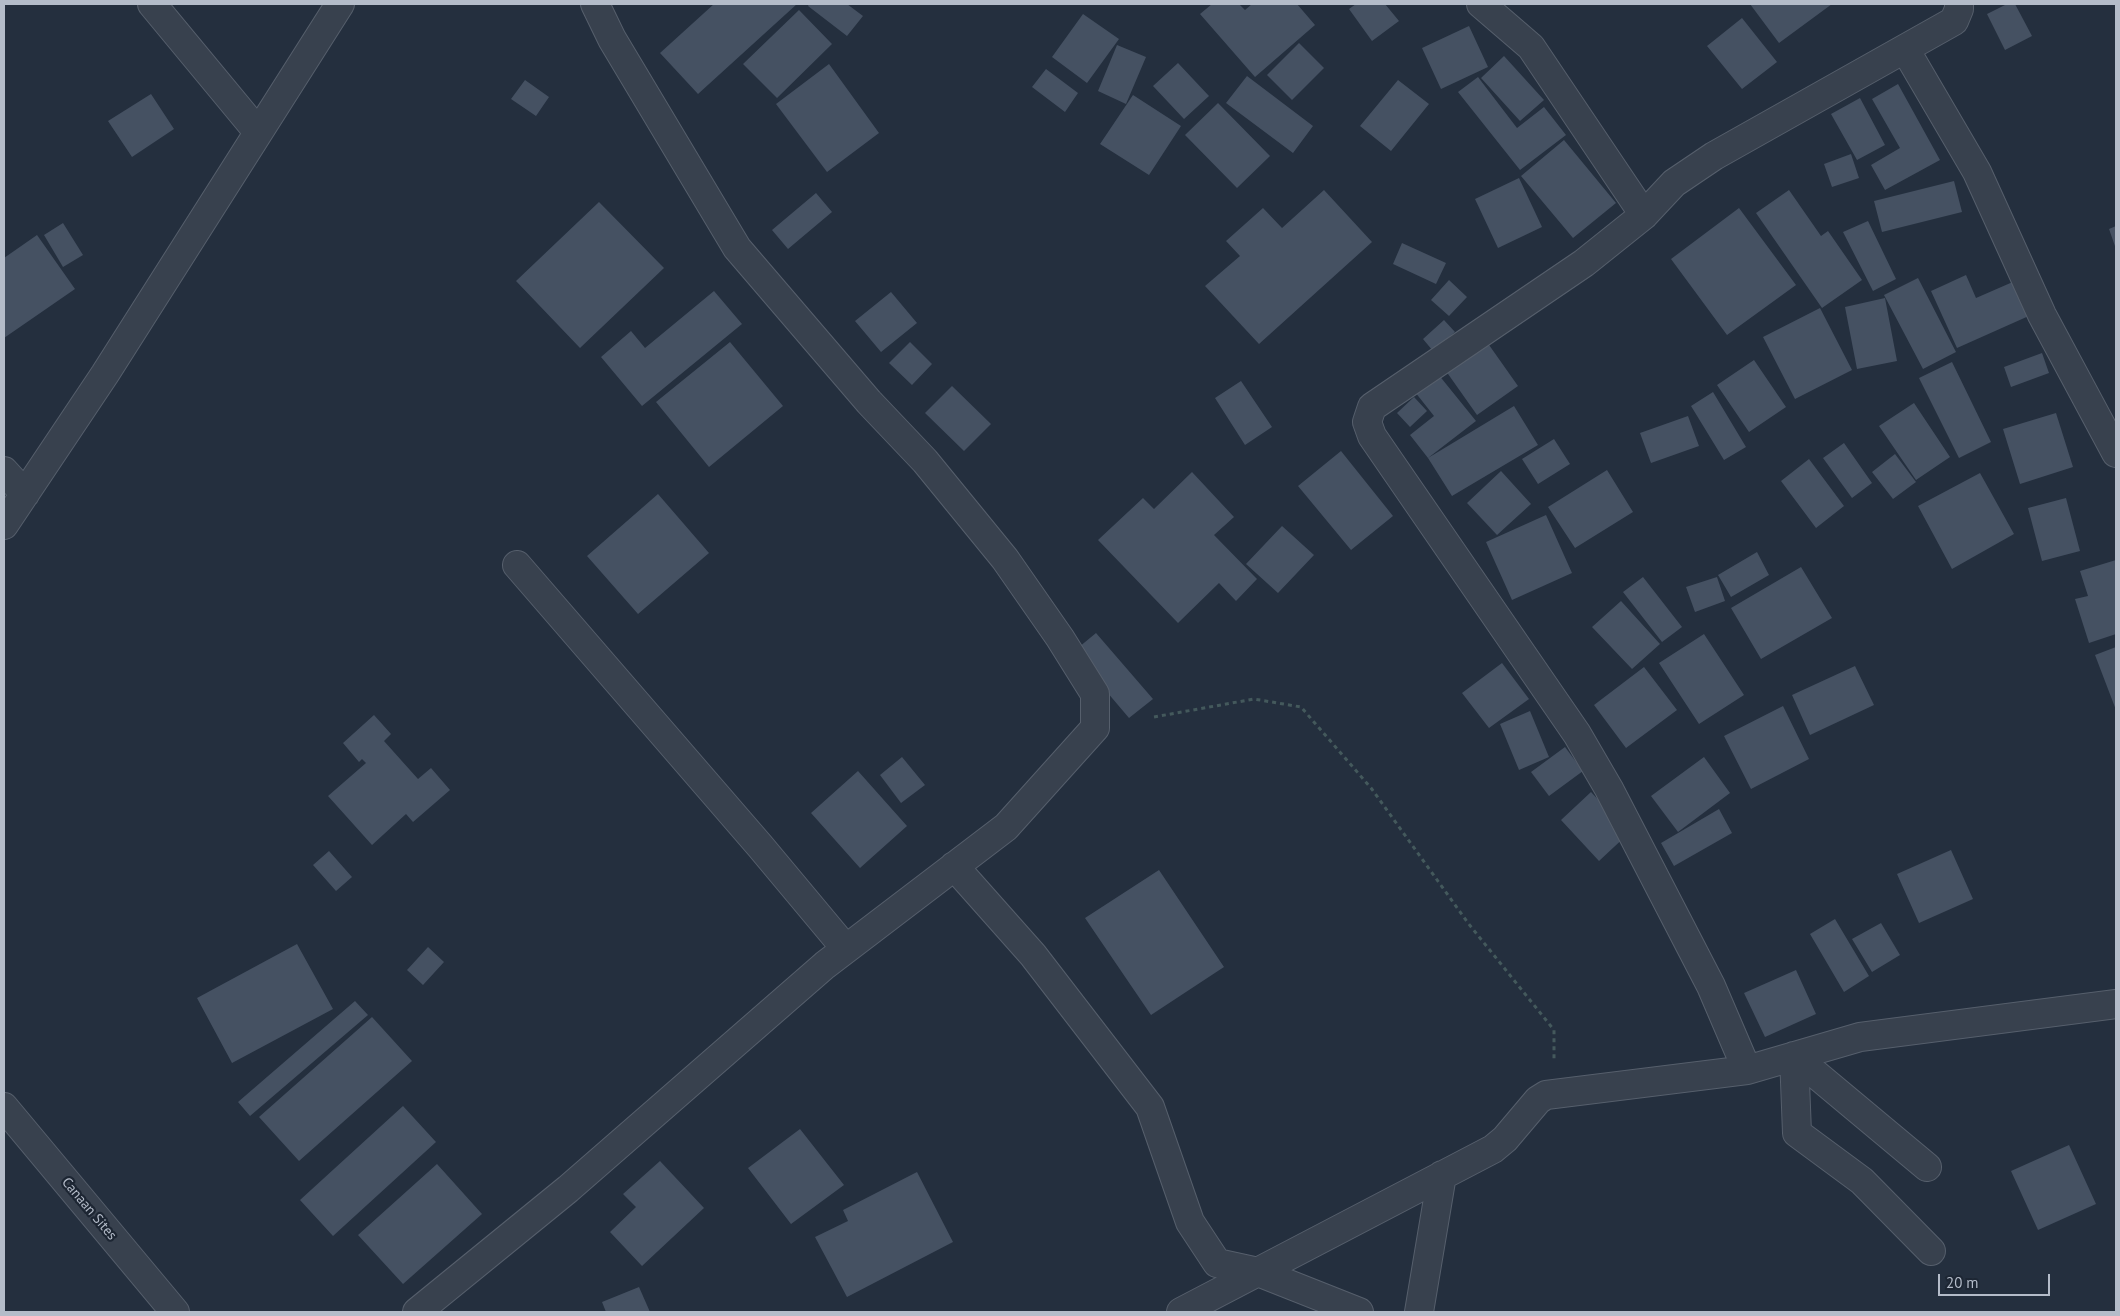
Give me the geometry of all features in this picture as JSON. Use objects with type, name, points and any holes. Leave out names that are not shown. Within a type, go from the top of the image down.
[{"type":"street","points":[[152,4],[258,132]]},
{"type":"street","points":[[4,525],[105,374],[340,4]]},
{"type":"street","points":[[417,1312],[568,1189],[846,949],[1006,826],[1095,728],[1095,694],[1060,638],[1005,559],[925,462],[869,402],[737,248],[612,40],[595,4]]},
{"type":"street","points":[[1481,4],[1531,47],[1644,215]]},
{"type":"street","points":[[1748,1070],[1711,986],[1609,790],[1577,734],[1372,436],[1367,422],[1372,407],[1584,262],[1644,215],[1674,183],[1714,156],[1954,20],[1959,4]]},
{"type":"street","points":[[1904,49],[1977,172],[2042,315],[2116,453]]},
{"type":"street","points":[[4,470],[24,494]]},
{"type":"street","points":[[517,565],[760,846],[846,949]]},
{"type":"street","points":[[954,866],[1034,955],[1150,1107],[1190,1222],[1216,1263],[1258,1272],[1359,1312]]},
{"type":"street","points":[[1181,1312],[1493,1149],[1541,1097],[1748,1070],[1860,1037],[2116,1004]]},
{"type":"street","points":[[1794,1056],[1926,1167]]},
{"type":"street","points":[[1794,1056],[1797,1133],[1862,1181],[1931,1251]]},
{"type":"street","name":"Canaan Sites","points":[[4,1107],[175,1312]]},
{"type":"street","points":[[1419,1312],[1442,1175]]},
{"type":"path","points":[[1154,717],[1254,699],[1301,707],[1372,788],[1468,923],[1554,1030],[1554,1094]]},
{"type":"building","points":[[714,4],[797,4],[698,94],[660,53]]},
{"type":"building","points":[[809,4],[847,4],[863,16],[847,36],[808,6]]},
{"type":"building","points":[[1212,4],[1239,4],[1245,10],[1252,4],[1297,4],[1315,25],[1255,77],[1200,14]]},
{"type":"building","points":[[1356,4],[1385,4],[1399,21],[1372,41],[1349,9]]},
{"type":"building","points":[[1750,4],[1832,4],[1779,43]]},
{"type":"building","points":[[2007,4],[2015,4],[2032,36],[2005,50],[1987,14]]},
{"type":"building","points":[[799,10],[832,44],[777,98],[743,64]]},
{"type":"building","points":[[1083,14],[1119,39],[1087,83],[1052,57]]},
{"type":"building","points":[[1742,18],[1777,62],[1742,89],[1707,46]]},
{"type":"building","points":[[1469,26],[1488,67],[1441,89],[1422,48]]},
{"type":"building","points":[[1299,43],[1324,68],[1292,100],[1267,75]]},
{"type":"building","points":[[1117,45],[1146,57],[1126,104],[1098,91]]},
{"type":"building","points":[[1504,56],[1544,100],[1520,121],[1481,78]]},
{"type":"building","points":[[1178,63],[1209,96],[1184,119],[1153,86]]},
{"type":"building","points":[[829,64],[879,133],[827,172],[776,104]]},
{"type":"building","points":[[1046,69],[1078,93],[1065,112],[1032,87]]},
{"type":"building","points":[[1247,76],[1313,126],[1293,153],[1226,103]]},
{"type":"building","points":[[1478,77],[1517,128],[1544,107],[1566,135],[1520,170],[1458,92]]},
{"type":"building","points":[[525,80],[549,97],[536,116],[511,99]]},
{"type":"building","points":[[1398,80],[1429,104],[1391,151],[1360,126]]},
{"type":"building","points":[[1898,84],[1940,160],[1885,190],[1871,165],[1900,148],[1872,99]]},
{"type":"building","points":[[151,94],[174,129],[132,157],[108,121]]},
{"type":"building","points":[[1133,95],[1181,126],[1149,175],[1100,144]]},
{"type":"building","points":[[1860,98],[1885,145],[1857,160],[1831,114]]},
{"type":"building","points":[[1218,103],[1270,156],[1237,188],[1185,135]]},
{"type":"building","points":[[1564,140],[1616,203],[1573,238],[1521,176]]},
{"type":"building","points":[[1851,154],[1859,178],[1832,187],[1824,164]]},
{"type":"building","points":[[1519,178],[1542,227],[1498,248],[1475,199]]},
{"type":"building","points":[[1954,181],[1962,212],[1882,232],[1874,201]]},
{"type":"building","points":[[1324,190],[1372,242],[1259,344],[1205,286],[1240,256],[1226,241],[1263,208],[1282,228]]},
{"type":"building","points":[[1789,190],[1821,236],[1828,231],[1862,280],[1822,308],[1756,213]]},
{"type":"building","points":[[816,193],[832,212],[788,249],[772,230]]},
{"type":"building","points":[[599,202],[664,268],[580,348],[516,281]]},
{"type":"building","points":[[1739,208],[1796,285],[1727,335],[1671,259]]},
{"type":"building","points":[[1868,221],[1896,279],[1873,291],[1843,232]]},
{"type":"building","points":[[63,223],[83,255],[63,267],[44,235]]},
{"type":"building","points":[[2116,226],[2116,249],[2109,229]]},
{"type":"building","points":[[37,235],[75,289],[4,338],[4,258]]},
{"type":"building","points":[[1402,243],[1446,263],[1436,284],[1393,264]]},
{"type":"building","points":[[1966,275],[1976,298],[2015,281],[2031,315],[1957,348],[1931,291]]},
{"type":"building","points":[[1918,278],[1956,352],[1923,369],[1884,295]]},
{"type":"building","points":[[1449,280],[1467,297],[1449,316],[1431,300]]},
{"type":"building","points":[[714,291],[742,324],[642,406],[601,357],[631,331],[645,348]]},
{"type":"building","points":[[891,292],[917,323],[881,352],[855,321]]},
{"type":"building","points":[[1885,298],[1897,361],[1857,369],[1845,307]]},
{"type":"building","points":[[1820,308],[1852,370],[1795,399],[1763,337]]},
{"type":"building","points":[[1444,320],[1455,332],[1433,351],[1423,339]]},
{"type":"building","points":[[1482,335],[1518,386],[1477,415],[1441,364]]},
{"type":"building","points":[[730,342],[783,406],[709,467],[656,402]]},
{"type":"building","points":[[910,342],[932,364],[912,385],[889,363]]},
{"type":"building","points":[[2042,353],[2049,373],[2011,387],[2004,367]]},
{"type":"building","points":[[1754,360],[1786,407],[1749,432],[1717,385]]},
{"type":"building","points":[[1952,362],[1991,442],[1959,458],[1919,378]]},
{"type":"building","points":[[1438,374],[1476,421],[1428,458],[1410,435],[1434,416],[1415,392]]},
{"type":"building","points":[[1241,381],[1272,427],[1245,445],[1215,398]]},
{"type":"building","points":[[952,386],[991,424],[964,451],[925,413]]},
{"type":"building","points":[[1713,392],[1746,447],[1724,460],[1691,406]]},
{"type":"building","points":[[1414,397],[1427,411],[1410,427],[1397,413]]},
{"type":"building","points":[[1914,403],[1950,457],[1916,480],[1879,426]]},
{"type":"building","points":[[1514,406],[1538,445],[1452,496],[1428,458]]},
{"type":"building","points":[[2056,413],[2073,467],[2020,484],[2003,429]]},
{"type":"building","points":[[1688,416],[1699,446],[1651,463],[1640,433]]},
{"type":"building","points":[[1554,439],[1570,464],[1538,484],[1522,459]]},
{"type":"building","points":[[1844,443],[1872,483],[1852,498],[1823,458]]},
{"type":"building","points":[[1341,451],[1393,516],[1351,550],[1298,486]]},
{"type":"building","points":[[1895,454],[1916,482],[1893,499],[1872,472]]},
{"type":"building","points":[[1809,459],[1844,506],[1816,528],[1781,481]]},
{"type":"building","points":[[1607,470],[1633,512],[1575,548],[1548,507]]},
{"type":"building","points":[[1501,471],[1531,504],[1497,535],[1467,503]]},
{"type":"building","points":[[1192,472],[1234,517],[1214,535],[1257,579],[1236,601],[1219,583],[1178,623],[1098,540],[1143,498],[1154,509]]},
{"type":"building","points":[[1980,473],[2014,534],[1952,569],[1918,506]]},
{"type":"building","points":[[658,494],[709,553],[638,614],[587,556]]},
{"type":"building","points":[[2066,498],[2080,551],[2042,561],[2028,508]]},
{"type":"building","points":[[1546,515],[1572,573],[1512,600],[1486,542]]},
{"type":"building","points":[[1282,526],[1314,555],[1278,593],[1246,564]]},
{"type":"building","points":[[1757,552],[1769,575],[1731,597],[1718,575]]},
{"type":"building","points":[[2116,560],[2116,634],[2089,643],[2075,599],[2088,596],[2080,571]]},
{"type":"building","points":[[1801,567],[1832,618],[1761,659],[1731,608]]},
{"type":"building","points":[[1643,577],[1682,627],[1662,642],[1623,592]]},
{"type":"building","points":[[1717,577],[1725,601],[1695,612],[1686,587]]},
{"type":"building","points":[[1621,601],[1660,644],[1632,669],[1592,627]]},
{"type":"building","points":[[1096,633],[1153,699],[1129,718],[1073,652]]},
{"type":"building","points":[[1704,634],[1744,695],[1699,724],[1659,663]]},
{"type":"building","points":[[2116,647],[2116,710],[2095,655]]},
{"type":"building","points":[[1502,663],[1529,699],[1489,728],[1462,693]]},
{"type":"building","points":[[1855,666],[1874,705],[1810,735],[1792,695]]},
{"type":"building","points":[[1644,667],[1677,710],[1626,748],[1594,705]]},
{"type":"building","points":[[1783,706],[1809,759],[1751,789],[1724,736]]},
{"type":"building","points":[[1530,711],[1549,757],[1519,770],[1500,724]]},
{"type":"building","points":[[374,715],[391,734],[384,741],[418,779],[431,768],[450,790],[413,822],[406,814],[372,845],[328,796],[366,763],[362,759],[359,762],[343,743]]},
{"type":"building","points":[[1565,747],[1583,771],[1549,796],[1531,772]]},
{"type":"building","points":[[902,757],[925,785],[901,803],[880,775]]},
{"type":"building","points":[[1704,757],[1730,793],[1678,832],[1651,796]]},
{"type":"building","points":[[858,771],[907,826],[860,868],[811,813]]},
{"type":"building","points":[[1591,792],[1629,833],[1599,861],[1561,820]]},
{"type":"building","points":[[1719,809],[1732,833],[1674,866],[1661,843]]},
{"type":"building","points":[[1951,850],[1973,899],[1919,923],[1897,874]]},
{"type":"building","points":[[329,851],[352,877],[336,891],[313,865]]},
{"type":"building","points":[[1159,870],[1224,967],[1151,1015],[1085,918]]},
{"type":"building","points":[[1835,919],[1869,976],[1844,992],[1810,934]]},
{"type":"building","points":[[1881,923],[1900,955],[1872,972],[1852,939]]},
{"type":"building","points":[[297,944],[333,1009],[232,1063],[197,998]]},
{"type":"building","points":[[428,947],[444,962],[423,985],[407,970]]},
{"type":"building","points":[[1796,970],[1816,1014],[1765,1037],[1744,993]]},
{"type":"building","points":[[355,1001],[368,1015],[250,1116],[238,1102]]},
{"type":"building","points":[[372,1017],[412,1061],[299,1161],[259,1117]]},
{"type":"building","points":[[403,1106],[436,1142],[333,1236],[300,1200]]},
{"type":"building","points":[[800,1129],[844,1185],[791,1224],[748,1168]]},
{"type":"building","points":[[2069,1145],[2096,1204],[2038,1230],[2011,1171]]},
{"type":"building","points":[[660,1161],[704,1208],[642,1266],[610,1232],[636,1207],[623,1194]]},
{"type":"building","points":[[437,1164],[482,1214],[403,1284],[358,1235]]},
{"type":"building","points":[[917,1172],[953,1242],[847,1297],[815,1237],[848,1221],[843,1210]]},
{"type":"building","points":[[639,1287],[650,1312],[606,1312],[602,1302]]}]
